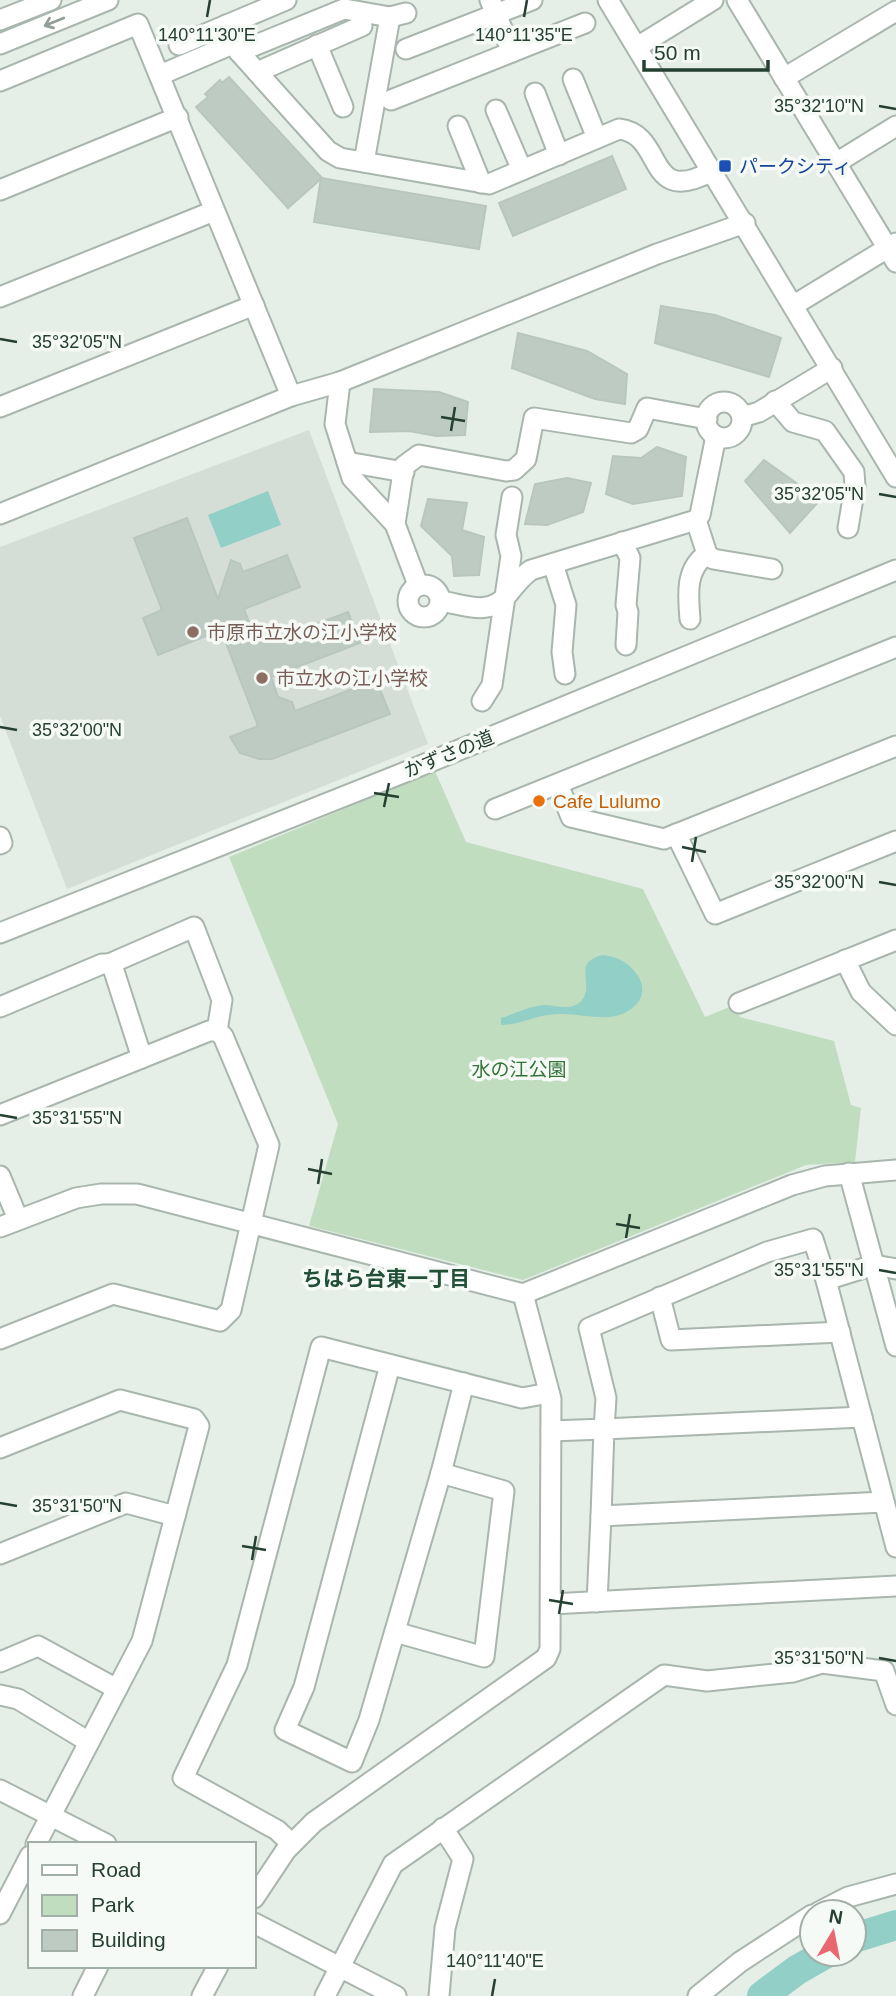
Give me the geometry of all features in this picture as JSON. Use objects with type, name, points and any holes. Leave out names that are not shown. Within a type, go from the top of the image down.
[{"type":"street","points":[[0,20],[51,0]]},
{"type":"street","points":[[0,44],[108,0]]},
{"type":"street","points":[[179,45],[286,0]]},
{"type":"street","points":[[406,50],[493,8],[532,0]]},
{"type":"street","points":[[608,0],[894,469]]},
{"type":"street","points":[[637,47],[713,0]]},
{"type":"street","points":[[737,0],[893,251],[794,305]]},
{"type":"street","points":[[493,8],[512,52]]},
{"type":"street","points":[[160,75],[344,9],[398,15],[364,162]]},
{"type":"street","points":[[785,78],[896,11]]},
{"type":"street","points":[[391,100],[585,23]]},
{"type":"street","points":[[0,81],[138,24],[291,396]]},
{"type":"street","points":[[226,24],[237,48],[257,72],[328,150],[340,158],[489,184],[619,129],[629,130],[641,137],[660,170],[669,179],[690,181],[712,171]]},
{"type":"street","points":[[257,72],[362,26]]},
{"type":"street","points":[[317,45],[343,107]]},
{"type":"street","points":[[573,79],[597,138]]},
{"type":"street","points":[[536,93],[559,155]]},
{"type":"street","points":[[496,110],[522,170]]},
{"type":"street","points":[[0,190],[178,117]]},
{"type":"street","points":[[458,126],[481,183]]},
{"type":"street","points":[[836,163],[896,127]]},
{"type":"street","points":[[0,297],[214,211]]},
{"type":"street","points":[[0,514],[291,396],[340,382],[657,254],[745,223]]},
{"type":"street","points":[[0,407],[254,305]]},
{"type":"street","points":[[743,417],[759,412],[832,368]]},
{"type":"street","points":[[340,382],[335,424],[352,478],[395,524],[418,585]]},
{"type":"street","points":[[775,401],[793,422],[825,431],[853,472],[855,486],[848,528]]},
{"type":"street","points":[[395,524],[404,466],[419,455],[506,471],[514,470],[526,459],[534,418],[631,433],[638,429],[647,408],[711,428],[727,438],[739,431],[743,417],[735,405],[721,402],[710,410],[711,428],[700,515],[696,520],[531,570],[493,607],[441,601]]},
{"type":"street","points":[[346,462],[404,472]]},
{"type":"street","points":[[482,701],[492,685],[511,556],[506,535],[512,497]]},
{"type":"street","points":[[696,520],[707,554],[713,559],[772,569]]},
{"type":"street","points":[[622,542],[630,558],[626,645]]},
{"type":"street","points":[[690,619],[688,596],[692,569],[696,561],[707,554]]},
{"type":"street","points":[[553,565],[566,605],[562,652],[565,674]]},
{"type":"street","name":"かずさの道","points":[[0,933],[408,771],[896,570]]},
{"type":"street","points":[[418,585],[431,585],[440,594],[440,607],[430,616],[418,616],[408,601],[413,589],[418,585]]},
{"type":"street","points":[[495,809],[896,647]]},
{"type":"street","points":[[558,784],[571,817],[664,839],[896,746]]},
{"type":"street","points":[[676,834],[715,914],[896,842]]},
{"type":"street","points":[[0,837],[0,844]]},
{"type":"street","points":[[0,1007],[194,927],[222,1000],[217,1031]]},
{"type":"street","points":[[739,1003],[896,940]]},
{"type":"street","points":[[845,960],[861,992],[896,1025]]},
{"type":"street","points":[[109,964],[113,968],[142,1058]]},
{"type":"street","points":[[0,1115],[209,1031],[217,1031],[223,1035],[269,1145],[231,1310],[220,1321],[113,1294],[0,1339]]},
{"type":"street","points":[[0,1176],[9,1223],[76,1198],[100,1194],[137,1194],[523,1294],[792,1185],[825,1176],[896,1170]]},
{"type":"street","points":[[849,1173],[896,1346]]},
{"type":"street","points":[[597,1602],[606,1398],[589,1328],[767,1252],[813,1239],[896,1546]]},
{"type":"street","points":[[826,1280],[874,1265],[896,1269]]},
{"type":"street","points":[[256,1895],[292,1844],[341,1801],[546,1658],[550,1649],[550,1393],[523,1294]]},
{"type":"street","points":[[660,1297],[671,1340],[840,1332]]},
{"type":"street","points":[[292,1844],[277,1830],[183,1778],[237,1665],[321,1347],[522,1398],[550,1393]]},
{"type":"street","points":[[390,1364],[304,1687],[285,1730],[352,1762],[369,1720],[441,1473],[464,1383]]},
{"type":"street","points":[[0,1448],[120,1400],[194,1419],[199,1426],[142,1641],[37,1842]]},
{"type":"street","points":[[551,1431],[862,1418]]},
{"type":"street","points":[[395,1632],[484,1657],[504,1491],[441,1473]]},
{"type":"street","points":[[601,1516],[884,1502]]},
{"type":"street","points":[[0,1554],[126,1503],[175,1516]]},
{"type":"street","points":[[551,1604],[896,1586]]},
{"type":"street","points":[[0,1662],[38,1646],[117,1689]]},
{"type":"street","points":[[326,1996],[393,1864],[664,1675],[707,1681],[793,1672],[822,1663],[884,1671],[896,1705]]},
{"type":"street","points":[[0,1695],[18,1699],[89,1742]]},
{"type":"street","points":[[0,1790],[102,1842]]},
{"type":"street","points":[[439,1996],[444,1928],[463,1859],[443,1828]]},
{"type":"street","points":[[0,1913],[28,1860]]},
{"type":"street","points":[[846,1898],[896,1884]]},
{"type":"street","points":[[256,1924],[396,1996]]},
{"type":"street","points":[[698,1996],[740,1962],[798,1924]]},
{"type":"street","points":[[83,1996],[97,1968]]},
{"type":"street","points":[[202,1996],[217,1968]]},
{"type":"shaded area","name":"市原市立水の江小学校","points":[[309,430],[428,744],[67,889],[0,716],[0,547]]},
{"type":"green space","name":"水の江公園","points":[[435,771],[466,842],[643,889],[705,1017],[734,1005],[740,1017],[834,1041],[851,1105],[861,1108],[855,1162],[806,1165],[523,1280],[309,1226],[338,1124],[229,857]]},
{"type":"water","points":[[268,491],[281,525],[221,548],[208,515]]},
{"type":"water","points":[[603,955],[627,964],[640,979],[642,995],[630,1010],[609,1017],[560,1014],[501,1025],[501,1018],[533,1007],[569,1007],[578,1004],[585,994],[588,963]]},
{"type":"building","points":[[229,77],[322,178],[288,208],[196,107],[208,97],[205,94],[220,80],[222,83]]},
{"type":"building","points":[[612,156],[626,189],[513,236],[499,203]]},
{"type":"building","points":[[321,178],[486,206],[479,249],[314,222]]},
{"type":"building","points":[[661,306],[715,315],[781,338],[769,377],[655,343]]},
{"type":"building","points":[[518,333],[587,351],[627,374],[625,404],[595,399],[512,368]]},
{"type":"building","points":[[374,389],[439,392],[468,402],[465,435],[436,436],[409,431],[370,432]]},
{"type":"building","points":[[657,447],[686,457],[682,496],[633,504],[606,494],[613,456],[641,458]]},
{"type":"building","points":[[764,460],[820,500],[790,533],[745,481]]},
{"type":"building","points":[[567,478],[591,483],[583,512],[547,525],[525,524],[535,484]]},
{"type":"building","points":[[428,499],[467,503],[462,530],[484,537],[479,575],[454,576],[452,556],[421,526]]},
{"type":"building","points":[[187,518],[218,599],[231,560],[240,564],[243,572],[287,555],[300,587],[244,609],[254,635],[262,631],[266,643],[348,612],[360,643],[271,677],[278,697],[292,702],[295,711],[376,680],[390,714],[272,759],[259,759],[240,753],[230,737],[258,726],[221,630],[158,655],[143,618],[162,610],[134,538]]},
{"type":"waterway","points":[[868,1934],[896,1925]]},
{"type":"waterway","points":[[762,1996],[800,1968]]},
{"type":"place","name":"パークシティ","points":[[725,166]]},
{"type":"place","name":"市原市立水の江小学校","points":[[193,632]]},
{"type":"place","name":"市立水の江小学校","points":[[262,678]]},
{"type":"place","name":"Cafe Lulumo","points":[[539,801]]},
{"type":"district","name":"ちはら台東一丁目","points":[[386,1278]]}]
